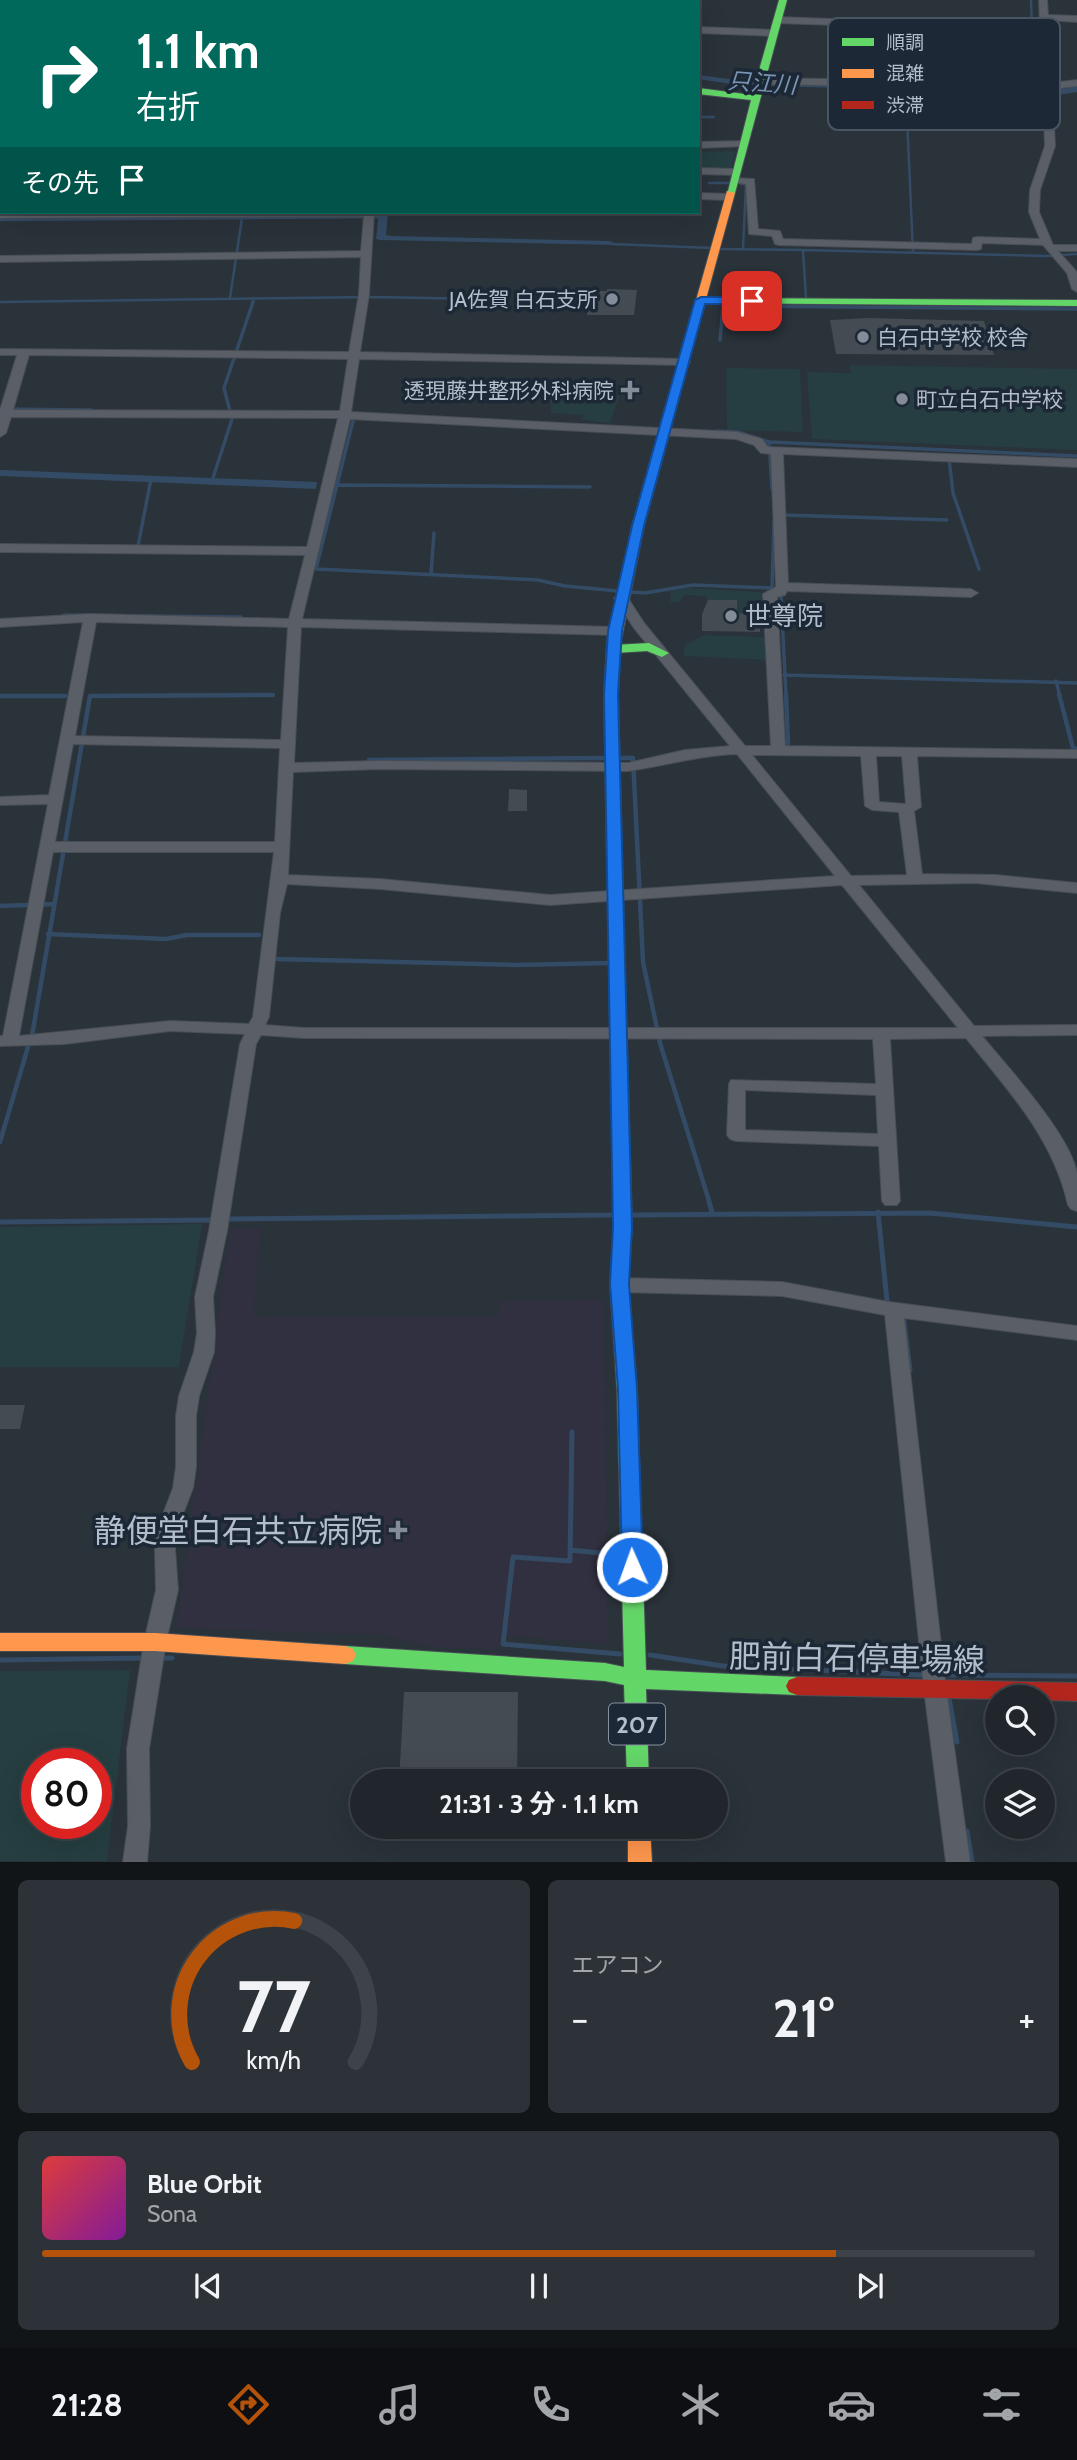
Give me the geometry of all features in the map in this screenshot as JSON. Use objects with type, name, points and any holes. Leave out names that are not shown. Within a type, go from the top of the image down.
[{"type":"main road","name":"207","points":[[638,1769],[627,1389],[619,1284],[622,1202],[615,896],[621,763],[615,631],[622,594],[665,431],[783,0]]},
{"type":"main road","points":[[700,91],[759,89]]},
{"type":"main road","points":[[701,300],[1077,303]]},
{"type":"main road","points":[[614,649],[649,647],[662,653]]},
{"type":"main road","name":"肥前白石停車場線","points":[[0,1642],[154,1652],[636,1672],[797,1686],[1077,1692]]},
{"type":"main road","points":[[639,1839],[640,1861]]},
{"type":"street","points":[[1043,0],[1044,17],[1077,19]]},
{"type":"street","points":[[700,30],[828,28]]},
{"type":"street","points":[[759,89],[828,86]]},
{"type":"street","points":[[1049,130],[1050,146],[1035,190],[1034,212],[1051,250],[1072,272],[1077,289]]},
{"type":"street","points":[[700,145],[744,143]]},
{"type":"street","points":[[700,172],[733,183]]},
{"type":"street","points":[[700,195],[733,183],[751,181],[753,232],[776,233],[779,242],[977,247],[977,240],[1051,250],[1077,248]]},
{"type":"street","points":[[0,215],[369,215],[363,297],[353,355],[351,416],[328,485],[295,621],[280,879],[272,914],[261,1017],[248,1044],[218,1231],[204,1297],[204,1352],[189,1396],[183,1488],[168,1527],[165,1549],[167,1590],[138,1749],[139,1826],[135,1861]]},
{"type":"street","points":[[0,259],[366,254]]},
{"type":"street","points":[[0,352],[234,353],[684,362]]},
{"type":"street","points":[[0,433],[24,352]]},
{"type":"street","points":[[5,411],[351,416],[665,431],[737,436],[758,442],[772,450],[1077,463]]},
{"type":"street","points":[[772,450],[779,515],[782,587],[780,592],[770,594],[778,751]]},
{"type":"street","points":[[0,548],[311,551]]},
{"type":"street","points":[[782,587],[971,593]]},
{"type":"street","points":[[622,594],[662,653],[1035,1112],[1056,1143],[1072,1178],[1077,1205]]},
{"type":"street","points":[[90,618],[78,740],[56,799],[59,847],[36,904],[17,1041],[169,1026],[303,1033],[956,1034],[1077,1030]]},
{"type":"street","points":[[0,623],[90,618],[615,631]]},
{"type":"street","points":[[78,740],[288,744]]},
{"type":"street","points":[[287,768],[621,763],[685,754],[778,751],[1077,754]]},
{"type":"street","points":[[868,751],[872,806],[906,808],[914,807],[909,751]]},
{"type":"street","points":[[0,801],[56,799]]},
{"type":"street","points":[[906,808],[915,879]]},
{"type":"street","points":[[59,847],[282,847]]},
{"type":"street","points":[[280,879],[380,884],[520,900],[915,879],[1031,880],[1077,888]]},
{"type":"street","points":[[881,1034],[891,1201]]},
{"type":"street","points":[[884,1090],[737,1084],[736,1135],[887,1140]]},
{"type":"street","points":[[619,1284],[782,1289],[895,1310],[1077,1334]]},
{"type":"street","points":[[895,1310],[958,1861]]},
{"type":"shaded area","name":"静便堂白石共立病院","points":[[230,1228],[261,1228],[253,1317],[499,1316],[499,1301],[604,1299],[608,1644],[502,1635],[499,1650],[424,1646],[387,1635],[176,1628]]},
{"type":"green space","points":[[736,151],[730,170],[700,169],[700,152]]},
{"type":"green space","points":[[850,365],[1077,369],[1077,450],[812,439],[807,372],[851,373]]},
{"type":"green space","points":[[726,368],[800,369],[803,432],[727,430]]},
{"type":"green space","points":[[551,391],[619,396],[610,423],[582,420],[583,415],[551,413]]},
{"type":"green space","points":[[691,588],[760,592],[766,595],[766,613],[737,613],[737,601],[708,600],[705,596],[684,595],[680,602],[670,602],[671,591]]},
{"type":"green space","points":[[704,635],[767,637],[767,660],[683,656],[685,645]]},
{"type":"green space","points":[[202,1224],[179,1367],[0,1367],[0,1227]]},
{"type":"green space","points":[[130,1670],[112,1819],[112,1748],[21,1748],[21,1839],[110,1839],[107,1861],[0,1861],[0,1671]]},
{"type":"water","points":[[700,75],[752,82],[828,84],[828,88],[739,85],[700,79]]},
{"type":"water","points":[[379,214],[388,214],[386,235],[390,236],[610,241],[617,245],[380,240],[376,239]]},
{"type":"water","points":[[0,470],[317,482],[316,489],[0,476]]},
{"type":"building","name":"JA佐賀 白石支所","points":[[637,290],[634,315],[587,315],[590,291]]},
{"type":"building","name":"白石中学校 校舎","points":[[869,318],[984,321],[994,355],[836,354],[830,320]]},
{"type":"building","name":"世尊院","points":[[708,600],[737,600],[737,613],[760,614],[760,632],[702,631],[702,614]]},
{"type":"building","points":[[509,789],[527,790],[527,811],[508,811]]},
{"type":"building","points":[[0,1405],[25,1405],[20,1429],[0,1429]]},
{"type":"building","points":[[404,1692],[518,1692],[517,1769],[400,1769]]},
{"type":"waterway","points":[[1031,0],[1032,18]]},
{"type":"waterway","name":"只江川","points":[[1060,90],[1077,88]]},
{"type":"waterway","points":[[700,117],[714,117]]},
{"type":"waterway","points":[[908,130],[913,252]]},
{"type":"waterway","points":[[709,183],[729,183]]},
{"type":"waterway","points":[[741,184],[746,184],[743,249]]},
{"type":"waterway","points":[[242,218],[384,217]]},
{"type":"waterway","points":[[0,220],[242,218]]},
{"type":"waterway","points":[[230,298],[242,218]]},
{"type":"waterway","points":[[612,244],[711,248]]},
{"type":"waterway","points":[[720,249],[803,250]]},
{"type":"waterway","points":[[803,250],[1047,256],[1077,254]]},
{"type":"waterway","points":[[803,250],[806,299]]},
{"type":"waterway","points":[[0,302],[254,299]]},
{"type":"waterway","points":[[252,304],[254,299]]},
{"type":"waterway","points":[[254,299],[480,299]]},
{"type":"waterway","points":[[212,481],[232,419],[224,388],[253,302]]},
{"type":"waterway","points":[[720,340],[723,306],[1077,309]]},
{"type":"waterway","points":[[0,409],[91,410]]},
{"type":"waterway","points":[[337,485],[355,413]]},
{"type":"waterway","points":[[716,431],[738,432],[769,442]]},
{"type":"waterway","points":[[769,442],[1077,456]]},
{"type":"waterway","points":[[769,442],[772,489]]},
{"type":"waterway","points":[[949,459],[953,493],[979,569]]},
{"type":"waterway","points":[[138,546],[151,479]]},
{"type":"waterway","points":[[337,485],[590,487]]},
{"type":"waterway","points":[[337,485],[316,569],[538,580],[565,586],[618,591]]},
{"type":"waterway","points":[[782,515],[947,520]]},
{"type":"waterway","points":[[630,592],[645,593],[693,585],[772,588],[774,523]]},
{"type":"waterway","points":[[431,574],[434,533]]},
{"type":"waterway","points":[[781,595],[785,675]]},
{"type":"waterway","points":[[64,615],[241,617]]},
{"type":"waterway","points":[[785,675],[1056,682]]},
{"type":"waterway","points":[[785,675],[786,696]]},
{"type":"waterway","points":[[1056,682],[1077,683]]},
{"type":"waterway","points":[[1056,682],[1060,696]]},
{"type":"waterway","points":[[786,694],[788,744]]},
{"type":"waterway","points":[[1059,694],[1073,748],[1077,749]]},
{"type":"waterway","points":[[49,934],[90,696],[273,695]]},
{"type":"waterway","points":[[0,696],[65,696]]},
{"type":"waterway","points":[[369,760],[603,758]]},
{"type":"waterway","points":[[622,758],[633,758],[643,962],[660,1043],[710,1204]]},
{"type":"waterway","points":[[0,906],[54,904]]},
{"type":"waterway","points":[[0,1142],[33,1030],[49,934]]},
{"type":"waterway","points":[[49,934],[166,939],[187,935],[259,935]]},
{"type":"waterway","points":[[277,959],[515,965],[609,963]]},
{"type":"waterway","points":[[709,1202],[712,1212]]},
{"type":"waterway","points":[[634,1215],[878,1213]]},
{"type":"waterway","points":[[878,1213],[887,1301],[890,1304]]},
{"type":"waterway","points":[[878,1213],[930,1213],[1077,1227]]},
{"type":"waterway","points":[[225,1219],[611,1215]]},
{"type":"waterway","points":[[0,1222],[216,1220]]},
{"type":"waterway","points":[[903,1314],[910,1370]]},
{"type":"waterway","points":[[570,1550],[572,1432]]},
{"type":"waterway","points":[[570,1550],[601,1553]]},
{"type":"waterway","points":[[570,1550],[570,1561],[513,1557],[503,1644],[620,1654]]},
{"type":"waterway","points":[[650,1655],[723,1666],[921,1675]]},
{"type":"waterway","points":[[0,1660],[146,1658]]},
{"type":"waterway","points":[[159,1658],[172,1658]]},
{"type":"waterway","points":[[945,1675],[1077,1676]]},
{"type":"waterway","points":[[949,1698],[957,1742]]},
{"type":"waterway","points":[[967,1831],[972,1862]]},
{"type":"traffic: fast","points":[[730,193],[783,0]]},
{"type":"traffic: fast","points":[[700,91],[756,98]]},
{"type":"traffic: fast","points":[[701,300],[1077,303]]},
{"type":"traffic: fast","points":[[614,649],[649,647],[662,653]]},
{"type":"traffic: fast","points":[[617,973],[623,1227],[619,1285],[627,1389],[638,1769]]},
{"type":"traffic: fast","points":[[345,1655],[605,1672],[636,1679],[797,1686]]},
{"type":"traffic: slow","points":[[614,641],[638,526],[730,193]]},
{"type":"traffic: slow","points":[[0,1642],[155,1642],[345,1655]]},
{"type":"traffic: slow","points":[[639,1839],[640,1862]]},
{"type":"traffic: jam","points":[[614,641],[611,694],[617,973]]},
{"type":"traffic: jam","points":[[797,1686],[1077,1692]]},
{"type":"place","name":"JA佐賀 白石支所","points":[[612,299]]},
{"type":"place","name":"白石中学校 校舎","points":[[863,337]]},
{"type":"place","name":"透現藤井整形外科病院","points":[[630,390]]},
{"type":"place","name":"町立白石中学校","points":[[902,399]]},
{"type":"place","name":"世尊院","points":[[731,616]]},
{"type":"place","name":"静便堂白石共立病院","points":[[398,1530]]},
{"type":"route","points":[[632,1567],[627,1389],[619,1284],[622,1227],[611,694],[615,631],[638,526],[701,300],[752,301]]}]
